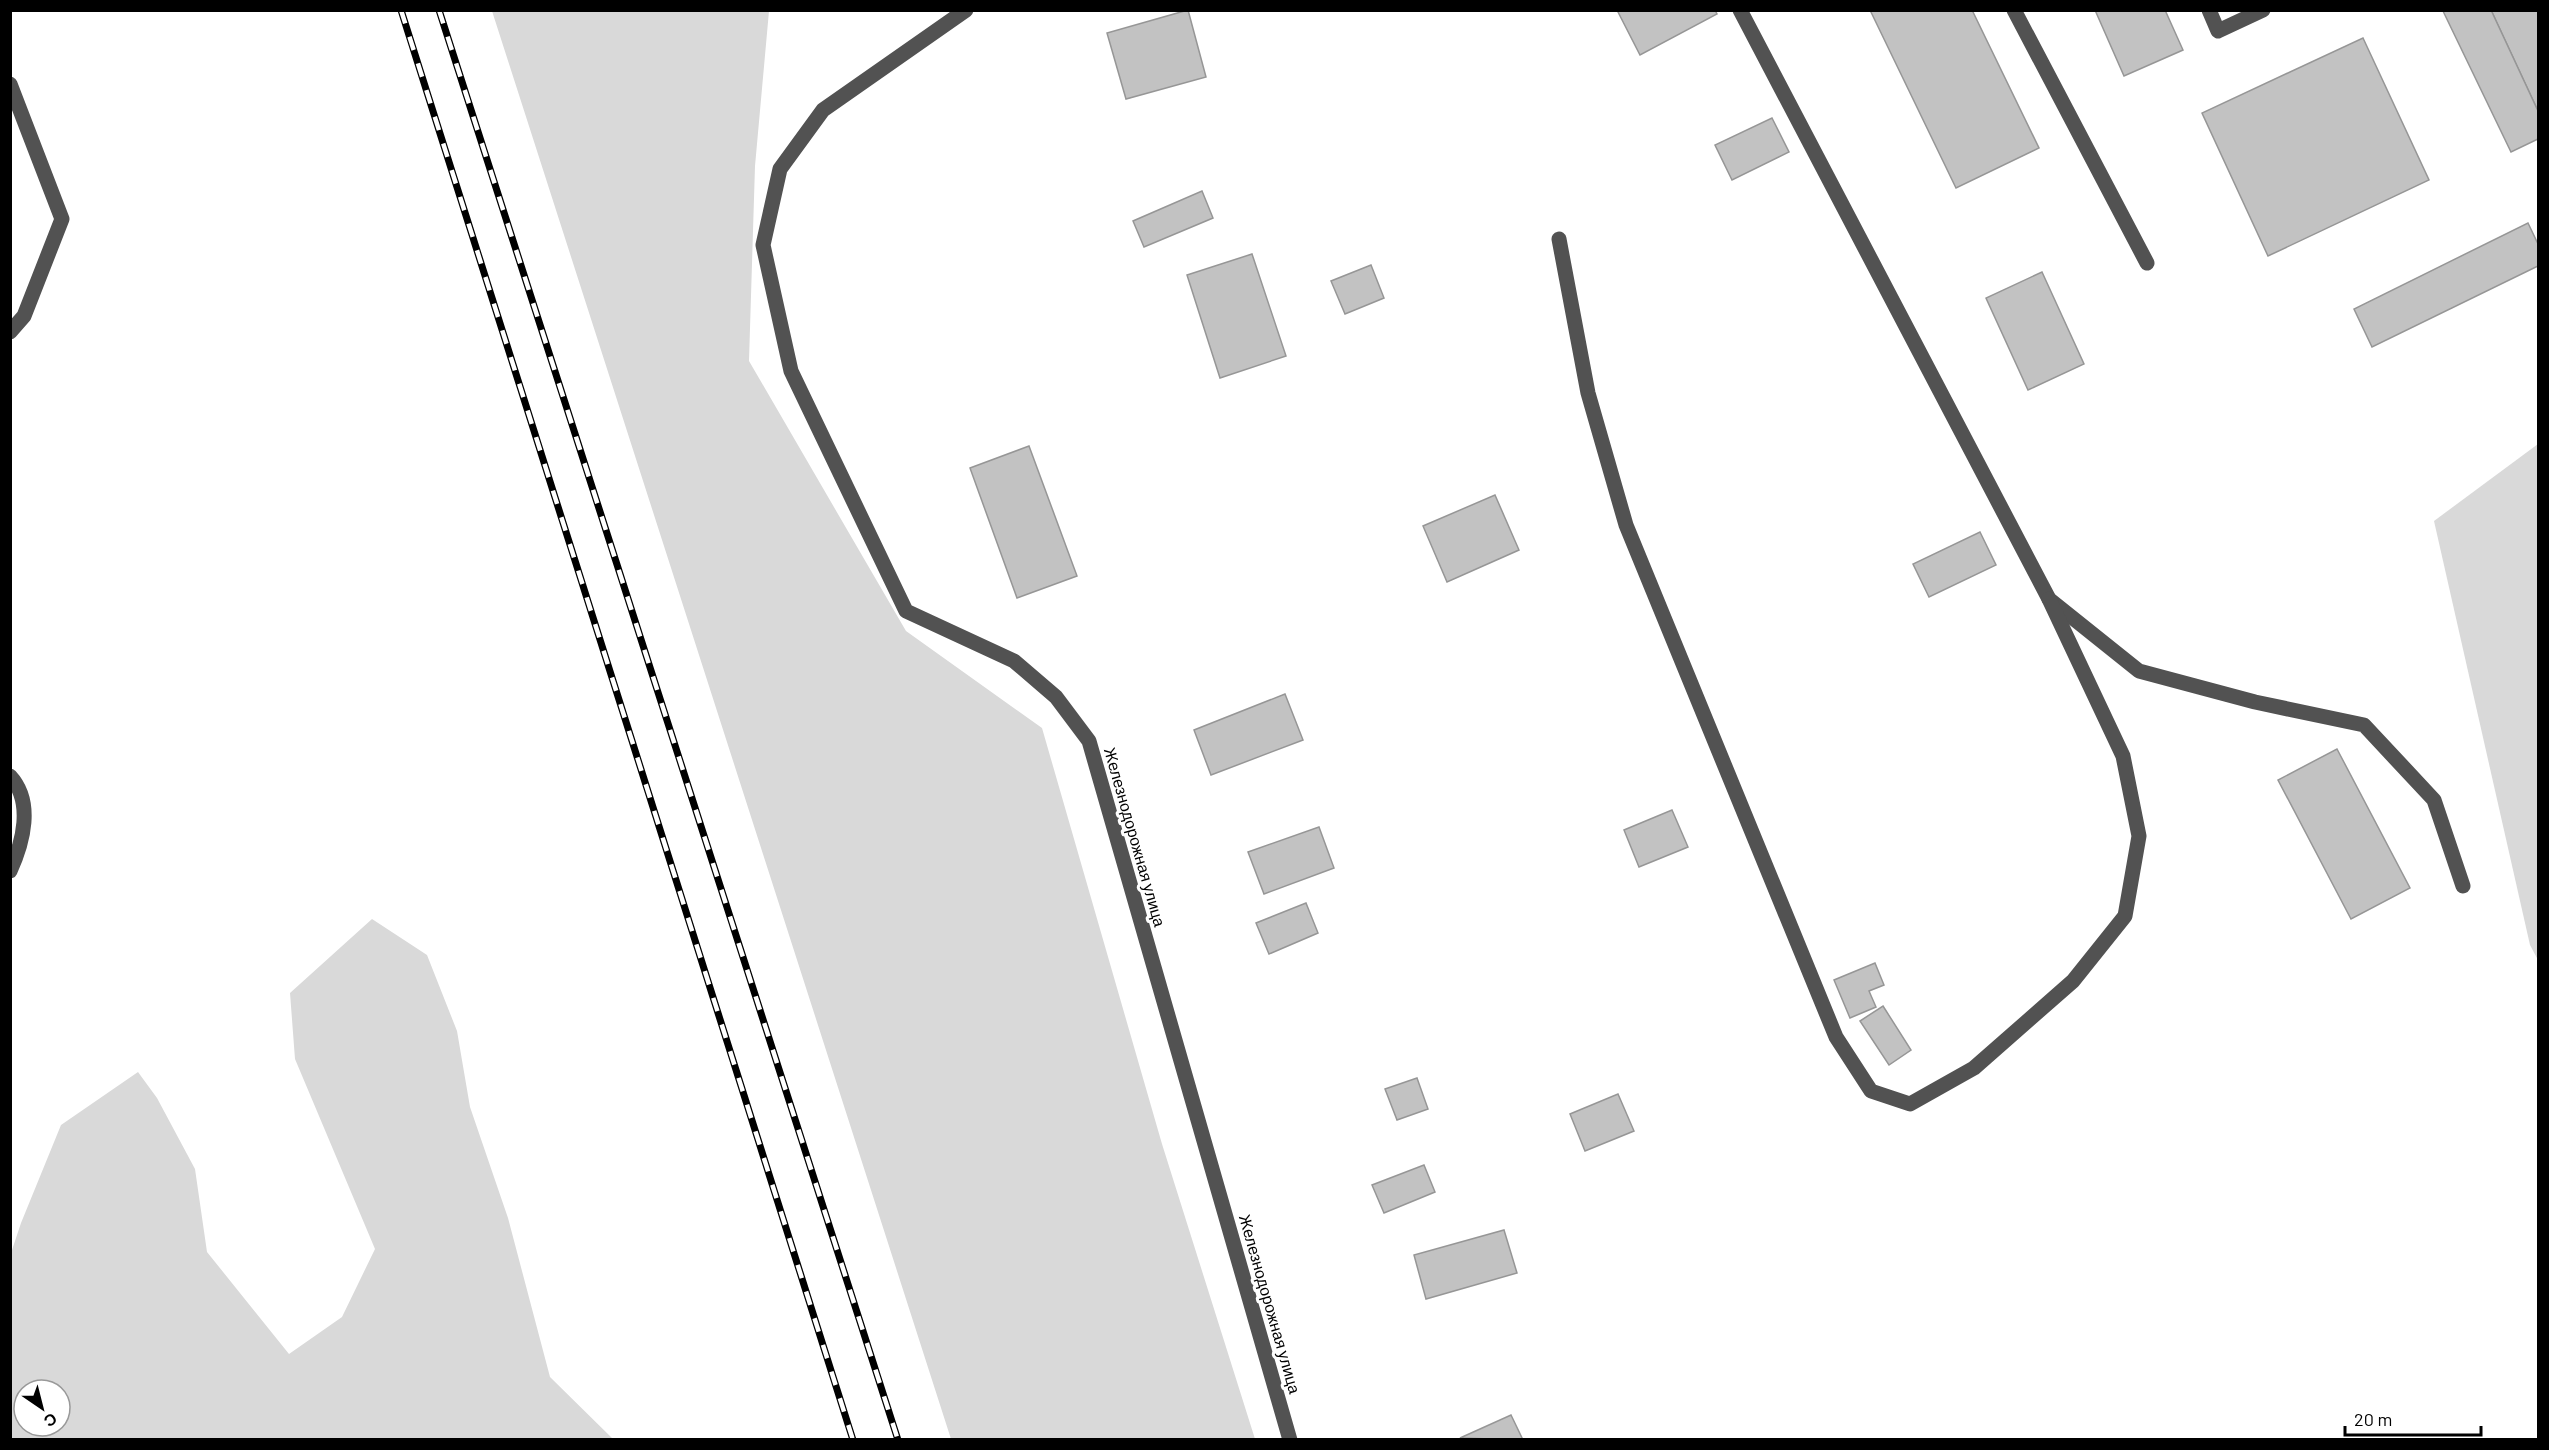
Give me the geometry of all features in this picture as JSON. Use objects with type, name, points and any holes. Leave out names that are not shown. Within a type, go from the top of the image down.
[{"type":"street","name":"Железнодорожная улица","points":[[966,10],[823,110],[780,169],[763,246],[778,314],[791,371],[906,611],[1014,661],[1056,697],[1089,741],[1290,1440]]},
{"type":"street","points":[[1559,239],[1588,393],[1626,525],[1836,1036],[1870,1091],[1910,1104],[1974,1068],[2073,981],[2125,916],[2139,836],[2123,756],[2049,599],[1740,10]]},
{"type":"street","points":[[2014,10],[2147,263]]},
{"type":"street","points":[[2209,10],[2218,31],[2263,10]]},
{"type":"street","points":[[10,84],[62,219],[24,316],[10,332]]},
{"type":"street","points":[[2049,599],[2139,671],[2255,702],[2364,725],[2434,800],[2463,886]]},
{"type":"street","points":[[10,776],[26,813],[16,858],[10,871]]},
{"type":"shaded area","points":[[492,11],[769,11],[755,166],[749,361],[906,631],[1042,728],[1162,1144],[1255,1439],[951,1439]]},
{"type":"shaded area","points":[[2538,444],[2538,960],[2530,945],[2434,521]]},
{"type":"shaded area","points":[[372,919],[427,955],[457,1031],[470,1107],[508,1218],[550,1377],[613,1439],[11,1439],[10,1256],[21,1223],[61,1125],[138,1072],[157,1098],[195,1169],[207,1252],[289,1354],[342,1317],[375,1249],[295,1059],[290,993]]},
{"type":"building","points":[[1188,10],[1206,77],[1126,99],[1107,33]]},
{"type":"building","points":[[1617,10],[1715,10],[1717,14],[1640,55]]},
{"type":"building","points":[[1870,10],[1972,10],[2039,148],[1956,188]]},
{"type":"building","points":[[2095,10],[2165,10],[2183,50],[2124,76]]},
{"type":"building","points":[[2491,10],[2538,10],[2538,111]]},
{"type":"building","points":[[2491,10],[2538,111],[2538,139],[2511,152],[2443,11]]},
{"type":"building","points":[[2363,38],[2429,180],[2268,256],[2202,113]]},
{"type":"building","points":[[1772,118],[1789,152],[1732,180],[1715,145]]},
{"type":"building","points":[[1202,191],[1213,218],[1144,247],[1133,221]]},
{"type":"building","points":[[2528,223],[2538,244],[2538,266],[2372,347],[2354,309]]},
{"type":"building","points":[[1252,254],[1286,356],[1220,378],[1187,275]]},
{"type":"building","points":[[1371,265],[1384,298],[1345,314],[1331,281]]},
{"type":"building","points":[[2042,272],[2084,364],[2028,390],[1986,298]]},
{"type":"building","points":[[1029,446],[1077,576],[1017,598],[970,468]]},
{"type":"building","points":[[1495,495],[1519,550],[1447,582],[1423,526]]},
{"type":"building","points":[[1980,532],[1996,565],[1929,597],[1913,564]]},
{"type":"building","points":[[1285,694],[1303,740],[1211,775],[1194,730]]},
{"type":"building","points":[[2337,749],[2410,888],[2351,919],[2278,780]]},
{"type":"building","points":[[1672,810],[1688,847],[1639,867],[1624,830]]},
{"type":"building","points":[[1319,827],[1334,868],[1264,894],[1248,852]]},
{"type":"building","points":[[1306,903],[1318,933],[1269,954],[1256,923]]},
{"type":"building","points":[[1875,963],[1884,985],[1869,991],[1876,1007],[1850,1018],[1834,980]]},
{"type":"building","points":[[1883,1006],[1911,1050],[1889,1065],[1860,1021]]},
{"type":"building","points":[[1417,1078],[1428,1109],[1397,1120],[1385,1089]]},
{"type":"building","points":[[1618,1094],[1634,1131],[1585,1151],[1570,1114]]},
{"type":"building","points":[[1424,1165],[1435,1192],[1384,1213],[1372,1185]]},
{"type":"building","points":[[1504,1230],[1517,1273],[1426,1299],[1414,1255]]},
{"type":"building","points":[[1511,1415],[1523,1440],[1460,1438]]},
{"type":"railway","points":[[401,10],[853,1440]]},
{"type":"railway","points":[[439,10],[898,1440]]}]
